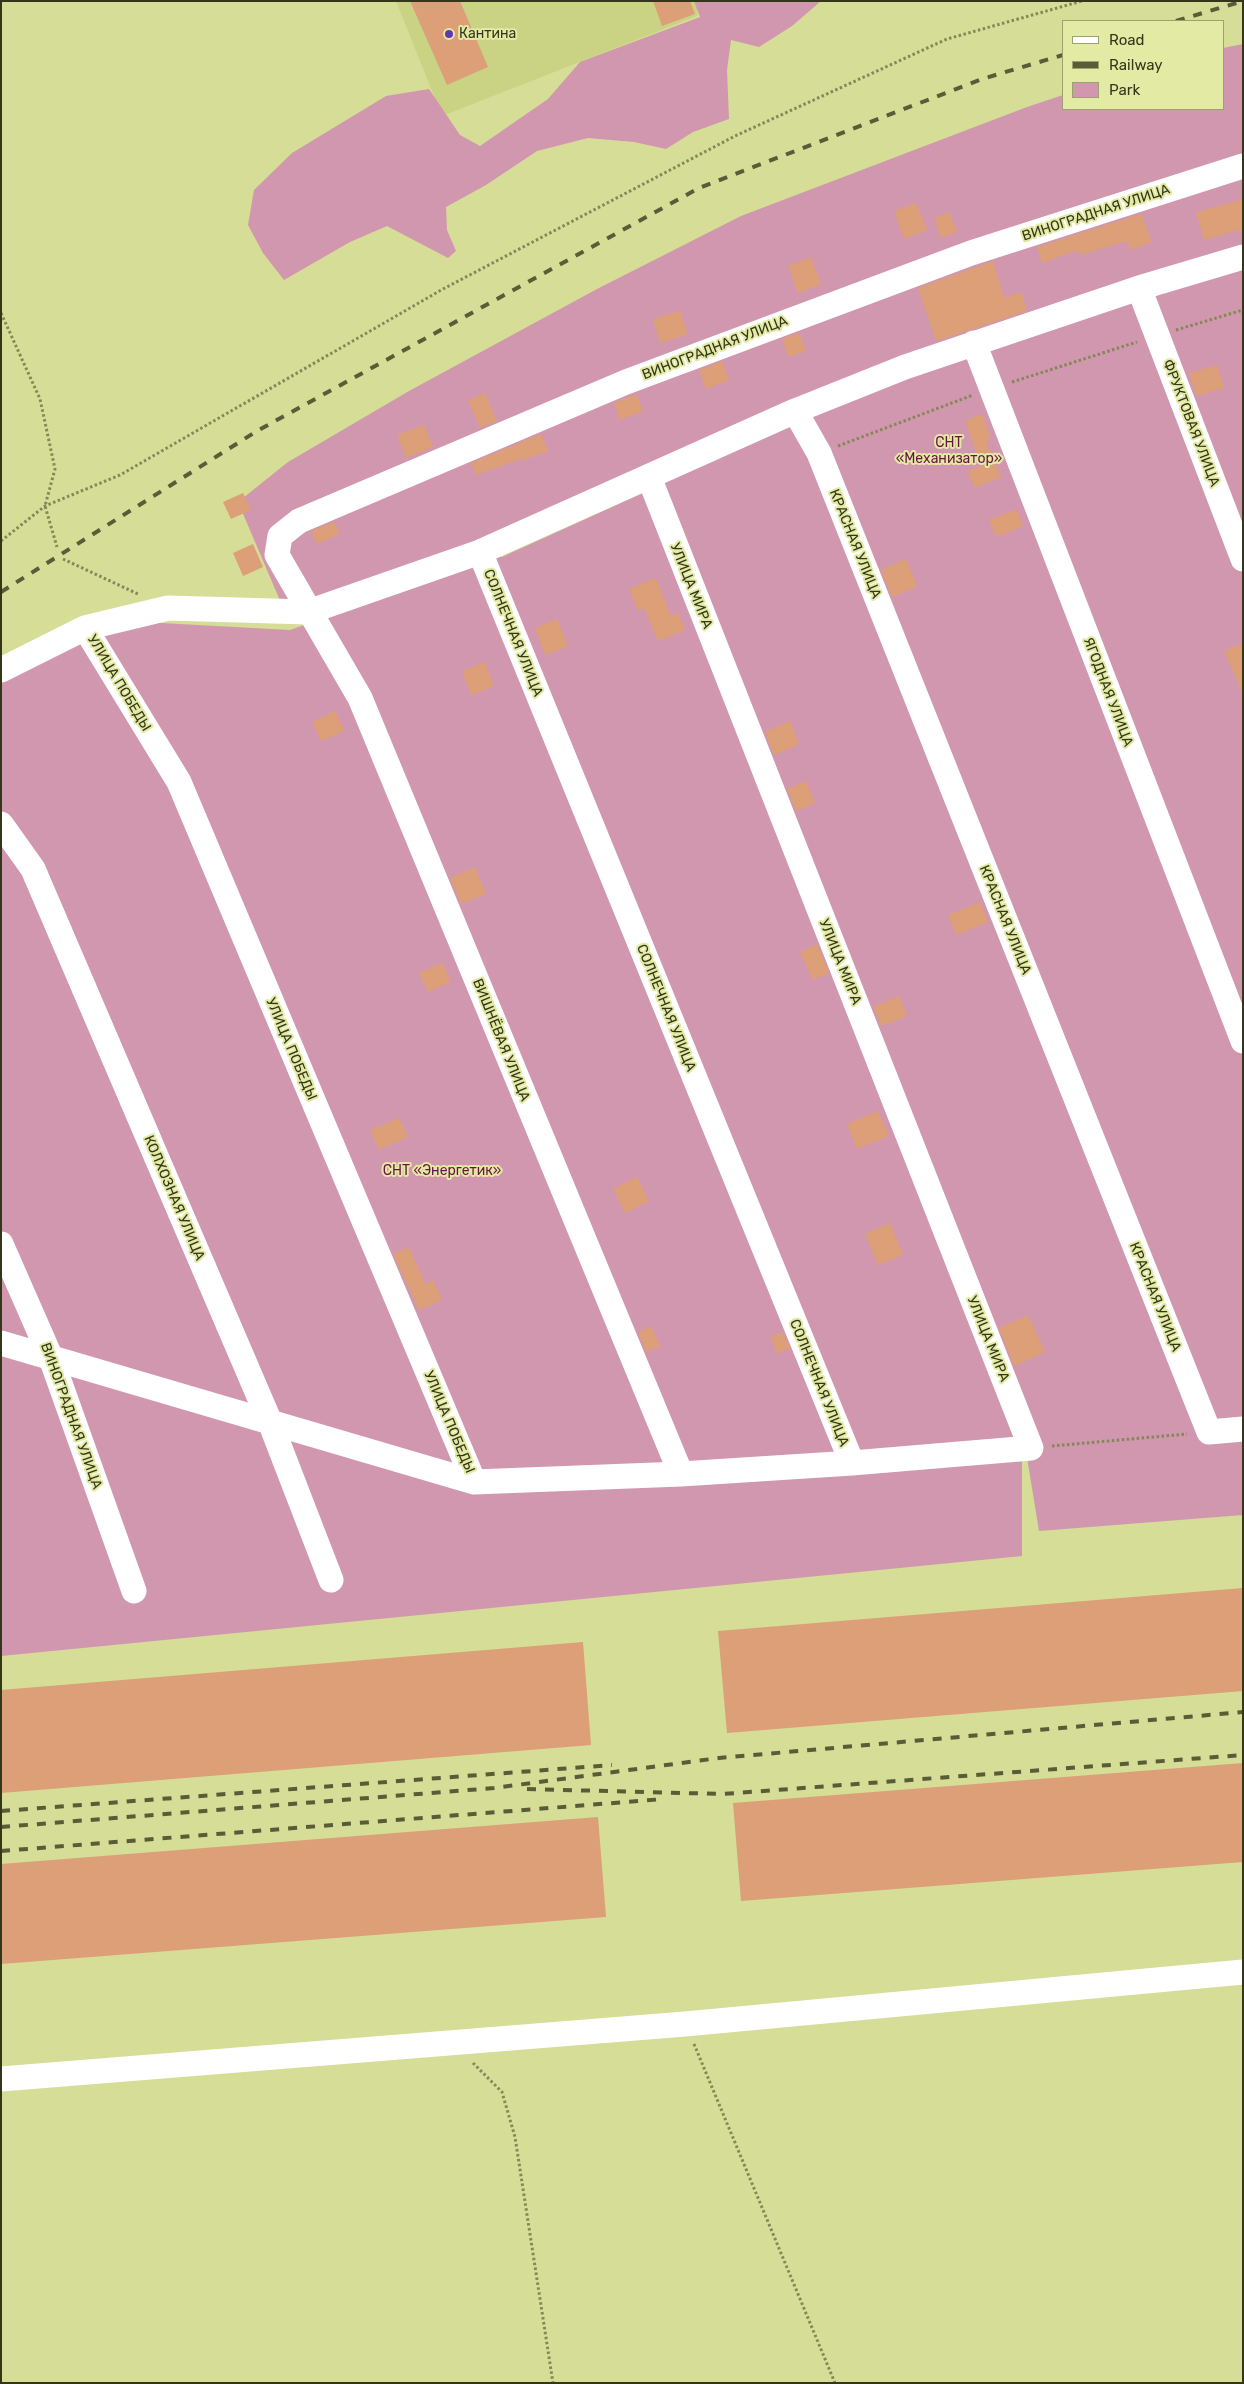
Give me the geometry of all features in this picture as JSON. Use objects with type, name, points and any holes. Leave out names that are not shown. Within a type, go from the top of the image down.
[{"type":"street","name":"ВИНОГРАДНАЯ УЛИЦА","points":[[308,612],[277,555],[280,536],[299,521],[635,378],[970,253],[1243,166]]},
{"type":"street","points":[[1,670],[85,628],[168,608],[308,612],[480,552],[795,412],[905,367],[1139,288],[1243,257]]},
{"type":"street","name":"ФРУКТОВАЯ УЛИЦА","points":[[1139,288],[1243,558]]},
{"type":"street","name":"ЯГОДНАЯ УЛИЦА","points":[[974,343],[1243,1041]]},
{"type":"street","name":"КРАСНАЯ УЛИЦА","points":[[795,412],[819,453],[1209,1432]]},
{"type":"street","name":"УЛИЦА МИРА","points":[[649,477],[1031,1448]]},
{"type":"street","name":"СОЛНЕЧНАЯ УЛИЦА","points":[[480,552],[852,1463]]},
{"type":"street","name":"ВИШНЁВАЯ УЛИЦА","points":[[308,612],[360,698],[681,1474]]},
{"type":"street","name":"УЛИЦА ПОБЕДЫ","points":[[85,628],[179,782],[474,1482]]},
{"type":"street","name":"КОЛХОЗНАЯ УЛИЦА","points":[[1,824],[33,869],[270,1422],[331,1580]]},
{"type":"street","name":"ВИНОГРАДНАЯ УЛИЦА","points":[[1,1244],[51,1358],[134,1591]]},
{"type":"street","points":[[1,1343],[474,1482],[681,1474],[852,1463],[1031,1448]]},
{"type":"street","points":[[1209,1432],[1243,1429]]},
{"type":"street","points":[[1,2079],[685,2024],[1243,1972]]},
{"type":"path","points":[[1,541],[45,506],[120,475],[443,289],[735,136],[947,39],[1082,1]]},
{"type":"path","points":[[819,453],[991,388],[1243,310]]},
{"type":"path","points":[[1,313],[42,407],[55,469],[45,506],[57,547]]},
{"type":"path","points":[[63,559],[168,608]]},
{"type":"path","points":[[1031,1448],[1209,1432]]},
{"type":"path","points":[[685,2024],[835,2383]]},
{"type":"path","points":[[453,2042],[502,2092],[515,2137],[553,2383]]},
{"type":"shaded area","points":[[396,1],[698,1],[697,16],[442,116]]},
{"type":"green space","points":[[694,1],[821,1],[792,26],[759,47],[731,40],[727,70],[729,119],[693,132],[666,149],[634,142],[588,138],[537,151],[486,185],[446,207],[447,230],[456,251],[448,258],[387,226],[350,242],[284,280],[263,253],[248,225],[254,190],[292,153],[386,96],[429,89],[460,135],[480,146],[548,99],[580,62],[700,17]]},
{"type":"green space","points":[[1243,44],[1243,1515],[1039,1531],[1024,1439],[645,487],[483,552],[502,557],[645,492],[1022,1441],[1022,1556],[1,1656],[1,663],[87,619],[290,630],[307,624],[304,620],[290,624],[238,502],[288,462],[409,391],[597,289],[741,216],[1027,107],[1062,95],[1062,110],[1224,110],[1224,48]]},
{"type":"building","name":"Кантина","points":[[410,1],[460,1],[488,67],[447,85]]},
{"type":"building","points":[[653,1],[690,1],[695,14],[662,26]]},
{"type":"building","points":[[1243,199],[1243,229],[1204,240],[1196,212]]},
{"type":"building","points":[[916,203],[927,230],[904,239],[894,211]]},
{"type":"building","points":[[949,212],[957,232],[941,238],[934,218]]},
{"type":"building","points":[[1141,214],[1152,242],[1130,250],[1127,241],[1080,255],[1078,250],[1042,263],[1037,247]]},
{"type":"building","points":[[811,257],[821,284],[798,293],[788,266]]},
{"type":"building","points":[[993,261],[1004,298],[1021,292],[1027,311],[936,341],[918,288]]},
{"type":"building","points":[[680,311],[688,334],[660,343],[653,319]]},
{"type":"building","points":[[799,333],[806,351],[788,357],[782,339]]},
{"type":"building","points":[[722,361],[729,380],[706,389],[699,370]]},
{"type":"building","points":[[1217,365],[1224,388],[1196,396],[1189,373]]},
{"type":"building","points":[[485,393],[497,421],[480,428],[468,400]]},
{"type":"building","points":[[636,394],[643,411],[620,420],[614,403]]},
{"type":"building","points":[[982,414],[991,439],[986,441],[1001,477],[975,488],[967,471],[981,466],[965,421]]},
{"type":"building","points":[[424,425],[433,447],[406,458],[397,435]]},
{"type":"building","points":[[541,434],[548,451],[476,475],[471,463]]},
{"type":"building","points":[[243,493],[251,510],[231,519],[223,502]]},
{"type":"building","points":[[1016,509],[1023,526],[996,537],[989,520]]},
{"type":"building","points":[[334,522],[340,534],[317,544],[311,531]]},
{"type":"building","points":[[253,544],[263,567],[243,576],[233,553]]},
{"type":"building","points":[[906,559],[917,586],[892,597],[881,570]]},
{"type":"building","points":[[656,578],[671,616],[678,613],[685,630],[658,641],[644,608],[638,611],[629,589]]},
{"type":"building","points":[[557,619],[568,646],[545,655],[535,628]]},
{"type":"building","points":[[1243,643],[1243,695],[1224,651]]},
{"type":"building","points":[[485,662],[494,686],[471,695],[462,671]]},
{"type":"building","points":[[335,711],[344,731],[321,741],[312,722]]},
{"type":"building","points":[[790,721],[799,744],[774,755],[765,732]]},
{"type":"building","points":[[806,781],[815,803],[796,811],[787,789]]},
{"type":"building","points":[[475,867],[486,894],[461,904],[450,878]]},
{"type":"building","points":[[980,902],[988,922],[956,935],[948,915]]},
{"type":"building","points":[[817,944],[829,973],[813,980],[800,952]]},
{"type":"building","points":[[442,963],[451,982],[428,992],[419,973]]},
{"type":"building","points":[[899,996],[907,1016],[881,1026],[873,1007]]},
{"type":"building","points":[[878,1111],[889,1136],[857,1149],[847,1124]]},
{"type":"building","points":[[399,1118],[408,1137],[379,1150],[370,1130]]},
{"type":"building","points":[[637,1177],[649,1201],[625,1213],[613,1189]]},
{"type":"building","points":[[890,1223],[903,1255],[878,1265],[865,1234]]},
{"type":"building","points":[[409,1247],[425,1284],[433,1280],[442,1300],[419,1310],[393,1254]]},
{"type":"building","points":[[1028,1315],[1045,1352],[1014,1366],[999,1328]]},
{"type":"building","points":[[651,1326],[660,1346],[646,1352],[638,1332]]},
{"type":"building","points":[[783,1332],[790,1348],[777,1354],[770,1337]]},
{"type":"building","points":[[1243,1588],[1243,1691],[727,1733],[718,1631]]},
{"type":"building","points":[[583,1642],[591,1745],[1,1793],[1,1690]]},
{"type":"building","points":[[1243,1763],[1243,1862],[741,1901],[733,1803]]},
{"type":"building","points":[[598,1817],[606,1917],[1,1964],[1,1864]]},
{"type":"railway","points":[[1179,20],[1243,1]]},
{"type":"railway","points":[[1,592],[257,431],[699,188],[982,79],[1062,55]]},
{"type":"railway","points":[[1,1827],[494,1788],[719,1758],[1243,1712]]},
{"type":"railway","points":[[527,1789],[723,1794],[1243,1755]]},
{"type":"railway","points":[[1,1811],[612,1765]]},
{"type":"railway","points":[[1,1851],[664,1799]]},
{"type":"place","name":"Кантина","points":[[449,34]]},
{"type":"park label","name":"СНТ «Механизатор»","points":[[949,452]]},
{"type":"park label","name":"СНТ «Энергетик»","points":[[442,1171]]}]
